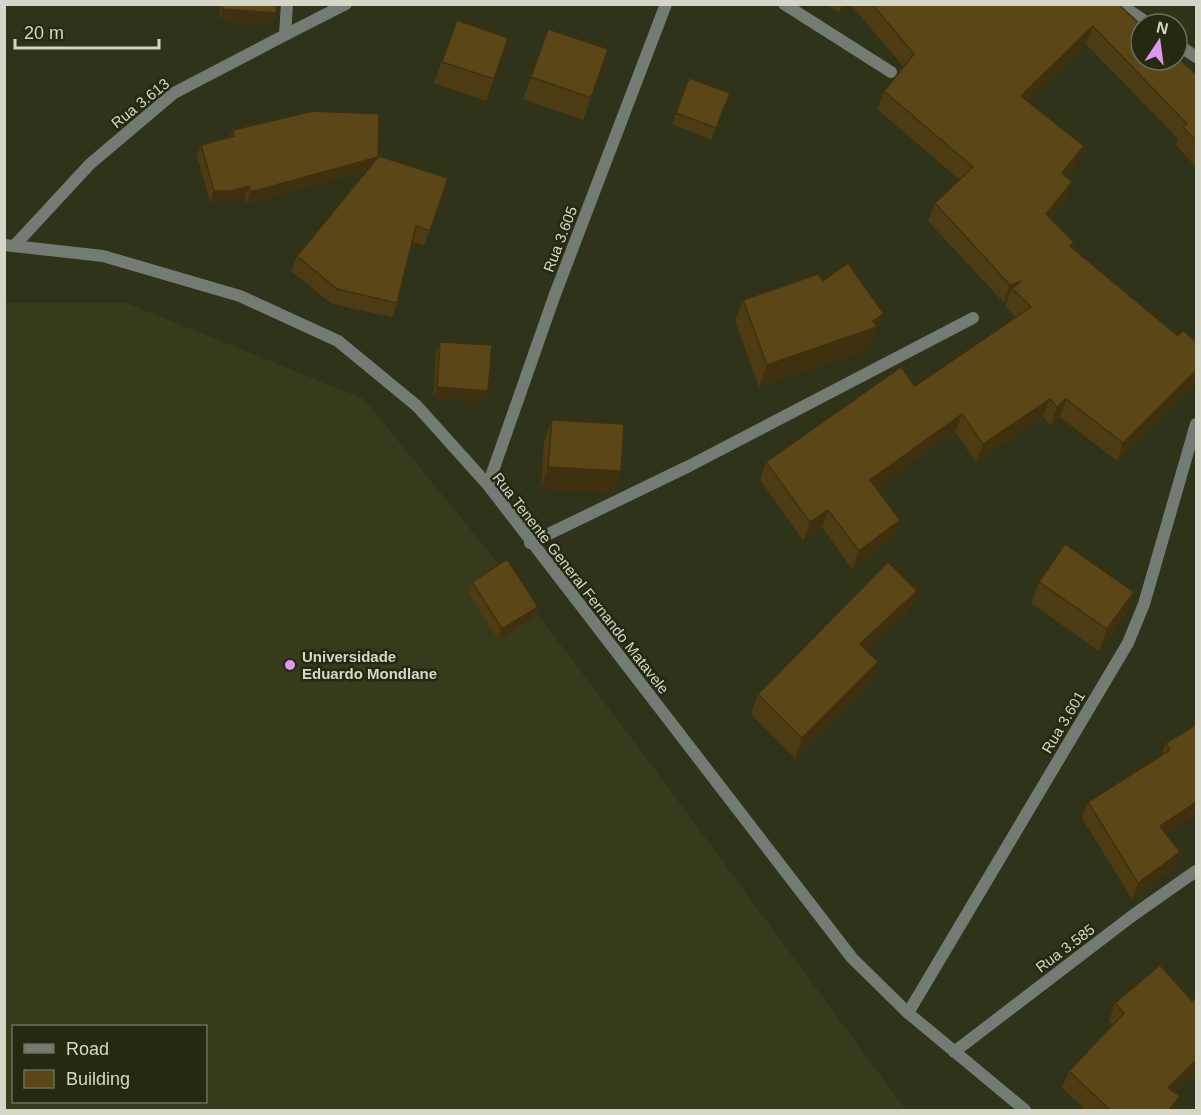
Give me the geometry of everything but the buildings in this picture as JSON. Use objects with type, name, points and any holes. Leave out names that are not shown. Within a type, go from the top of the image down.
[{"type":"street","points":[[285,34],[287,4]]},
{"type":"street","name":"Rua 3.613","points":[[10,245],[90,164],[174,93],[346,4]]},
{"type":"street","name":"Rua 3.605","points":[[488,485],[554,297],[666,4]]},
{"type":"street","points":[[784,4],[891,72]]},
{"type":"street","name":"Rua Tenente General Fernando Matavele","points":[[10,245],[103,256],[229,293],[338,341],[417,406],[488,485],[530,543],[852,958],[908,1013],[1025,1110]]},
{"type":"street","points":[[530,543],[689,466],[973,318]]},
{"type":"street","name":"Rua 3.601","points":[[908,1013],[1128,643],[1144,604],[1197,424]]},
{"type":"street","name":"Rua 3.585","points":[[954,1052],[1132,916],[1197,871]]},
{"type":"shaded area","name":"Universidade Eduardo Mondlane","points":[[5,303],[127,303],[364,399],[510,578],[642,752],[906,1110],[5,1110]]},
{"type":"place","name":"Universidade Eduardo Mondlane","points":[[290,665]]}]
